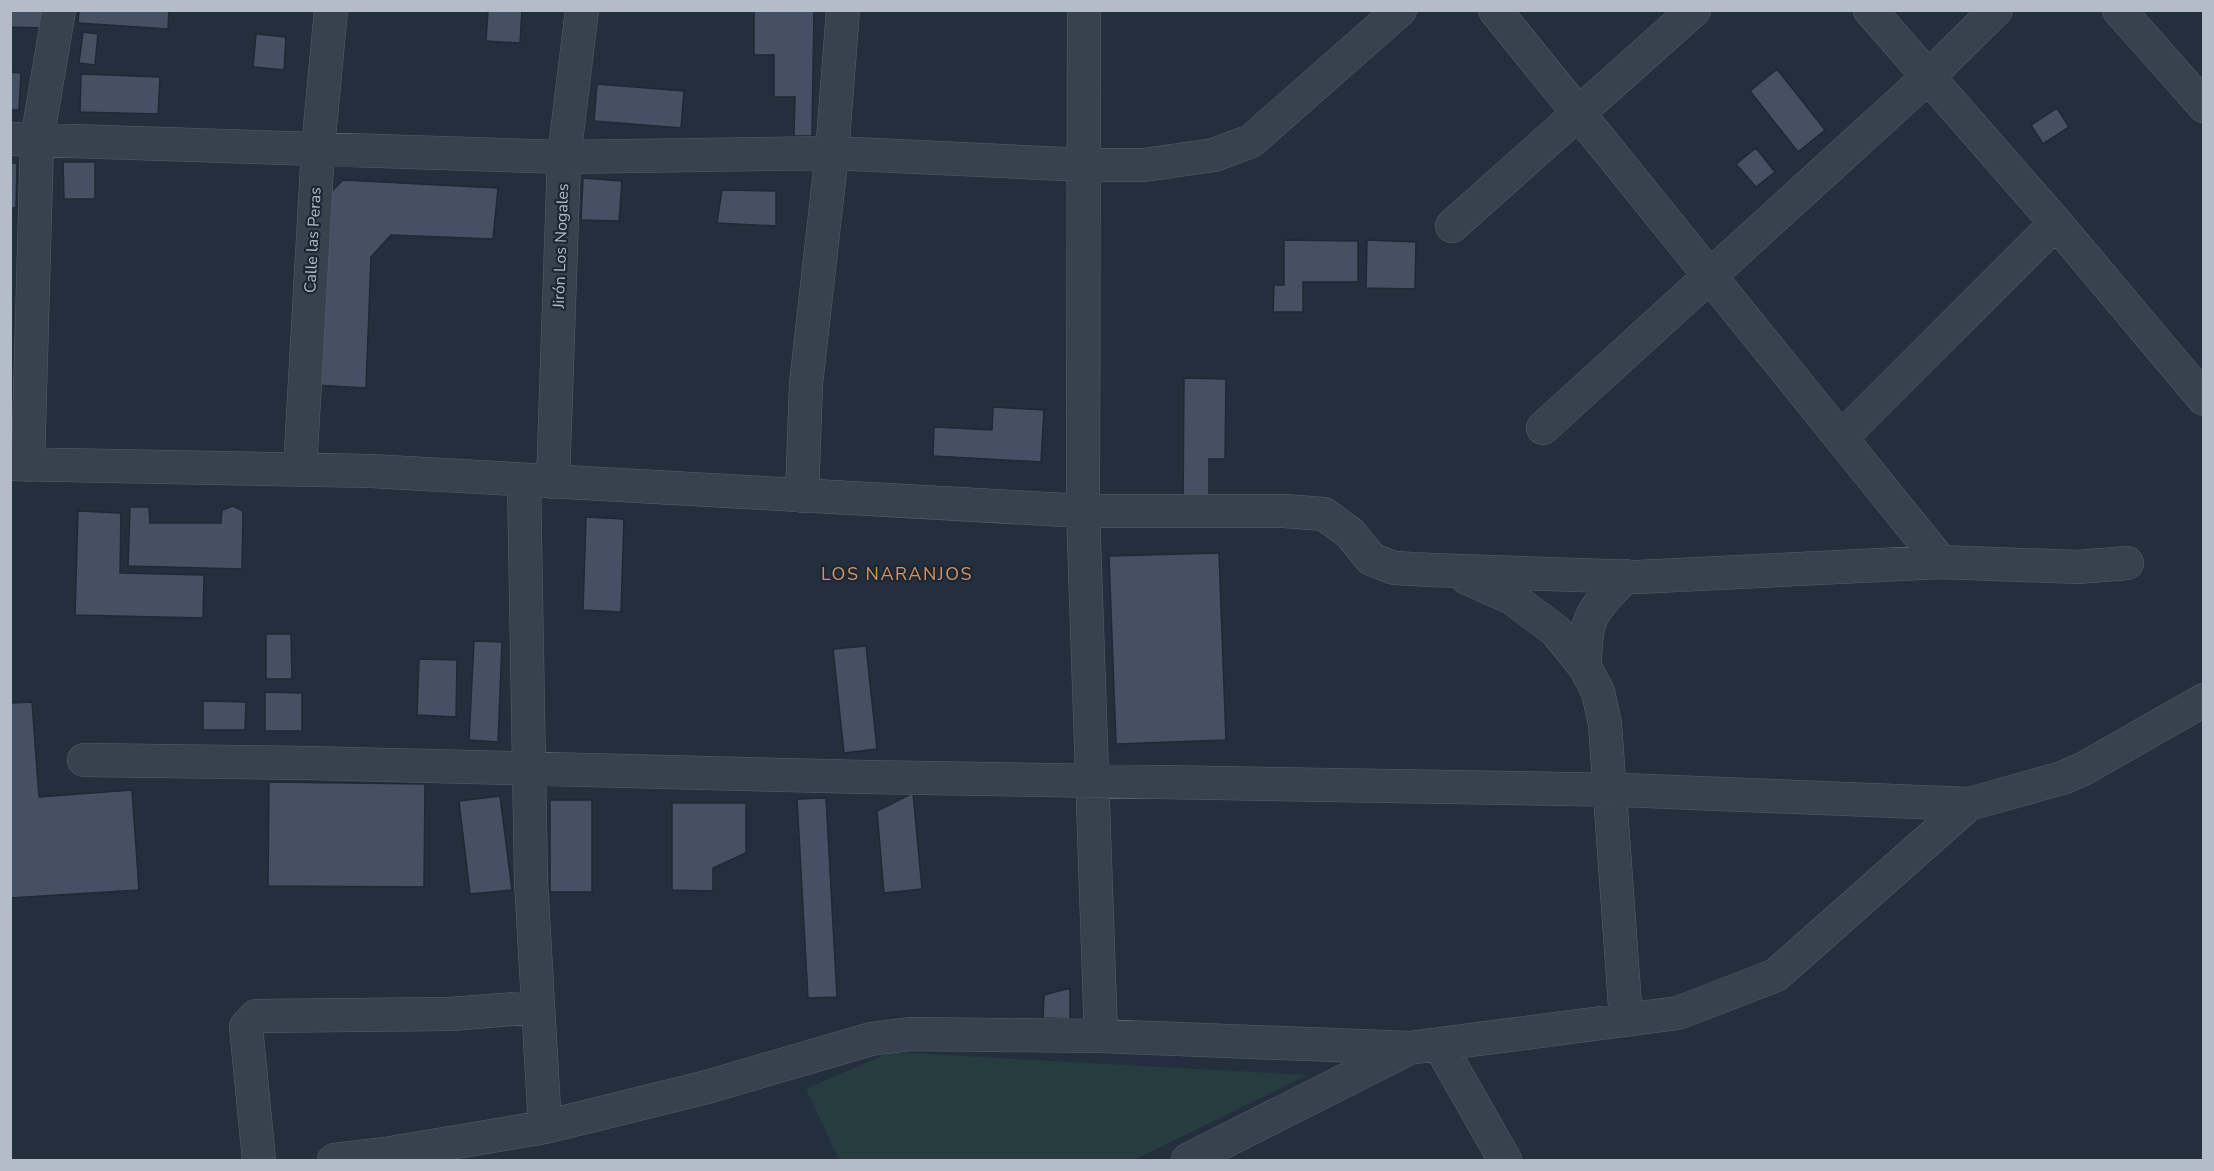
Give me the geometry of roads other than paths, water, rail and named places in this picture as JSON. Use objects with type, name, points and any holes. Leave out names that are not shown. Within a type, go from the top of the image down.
[{"type":"street","points":[[59,10],[24,139],[19,465],[371,471],[1083,511],[1284,511],[1324,514],[1350,532],[1371,559],[1394,568],[1451,571],[1626,576],[1941,562],[2078,567],[2127,562]]},
{"type":"street","name":"Calle las Peras","points":[[300,470],[318,148],[332,10]]},
{"type":"street","name":"Jirón Los Nogales","points":[[545,1127],[531,881],[529,769],[538,481],[564,157],[582,10]]},
{"type":"street","points":[[802,495],[806,384],[832,153],[843,10]]},
{"type":"street","points":[[1084,10],[1083,511],[1101,1036]]},
{"type":"street","points":[[24,139],[564,157],[832,153],[1085,165],[1156,164],[1214,155],[1251,141],[1400,10]]},
{"type":"street","points":[[1495,10],[1941,562]]},
{"type":"street","points":[[1452,226],[1694,10]]},
{"type":"street","points":[[1870,10],[2056,223],[2204,399]]},
{"type":"street","points":[[1543,428],[1928,76],[1996,10]]},
{"type":"street","points":[[2119,10],[2204,106]]},
{"type":"street","points":[[1841,438],[2056,223]]},
{"type":"street","points":[[1451,571],[1512,598],[1556,631],[1585,667],[1598,692],[1605,724],[1626,1020]]},
{"type":"street","points":[[1585,667],[1588,621],[1599,604],[1626,576]]},
{"type":"street","points":[[84,760],[1092,782],[1609,790],[1969,804],[2062,778],[2083,769],[2204,700]]},
{"type":"street","points":[[334,1161],[387,1157],[545,1127],[707,1087],[871,1039],[910,1035],[1101,1036],[1424,1046],[1678,1013],[1776,975],[1969,804]]},
{"type":"street","points":[[259,1161],[246,1027],[256,1016],[451,1014],[537,1006]]},
{"type":"street","points":[[1188,1161],[1424,1046]]},
{"type":"street","points":[[1424,1046],[1505,1161]]},
{"type":"district","name":"LOS NARANJOS","points":[[897,574]]}]
